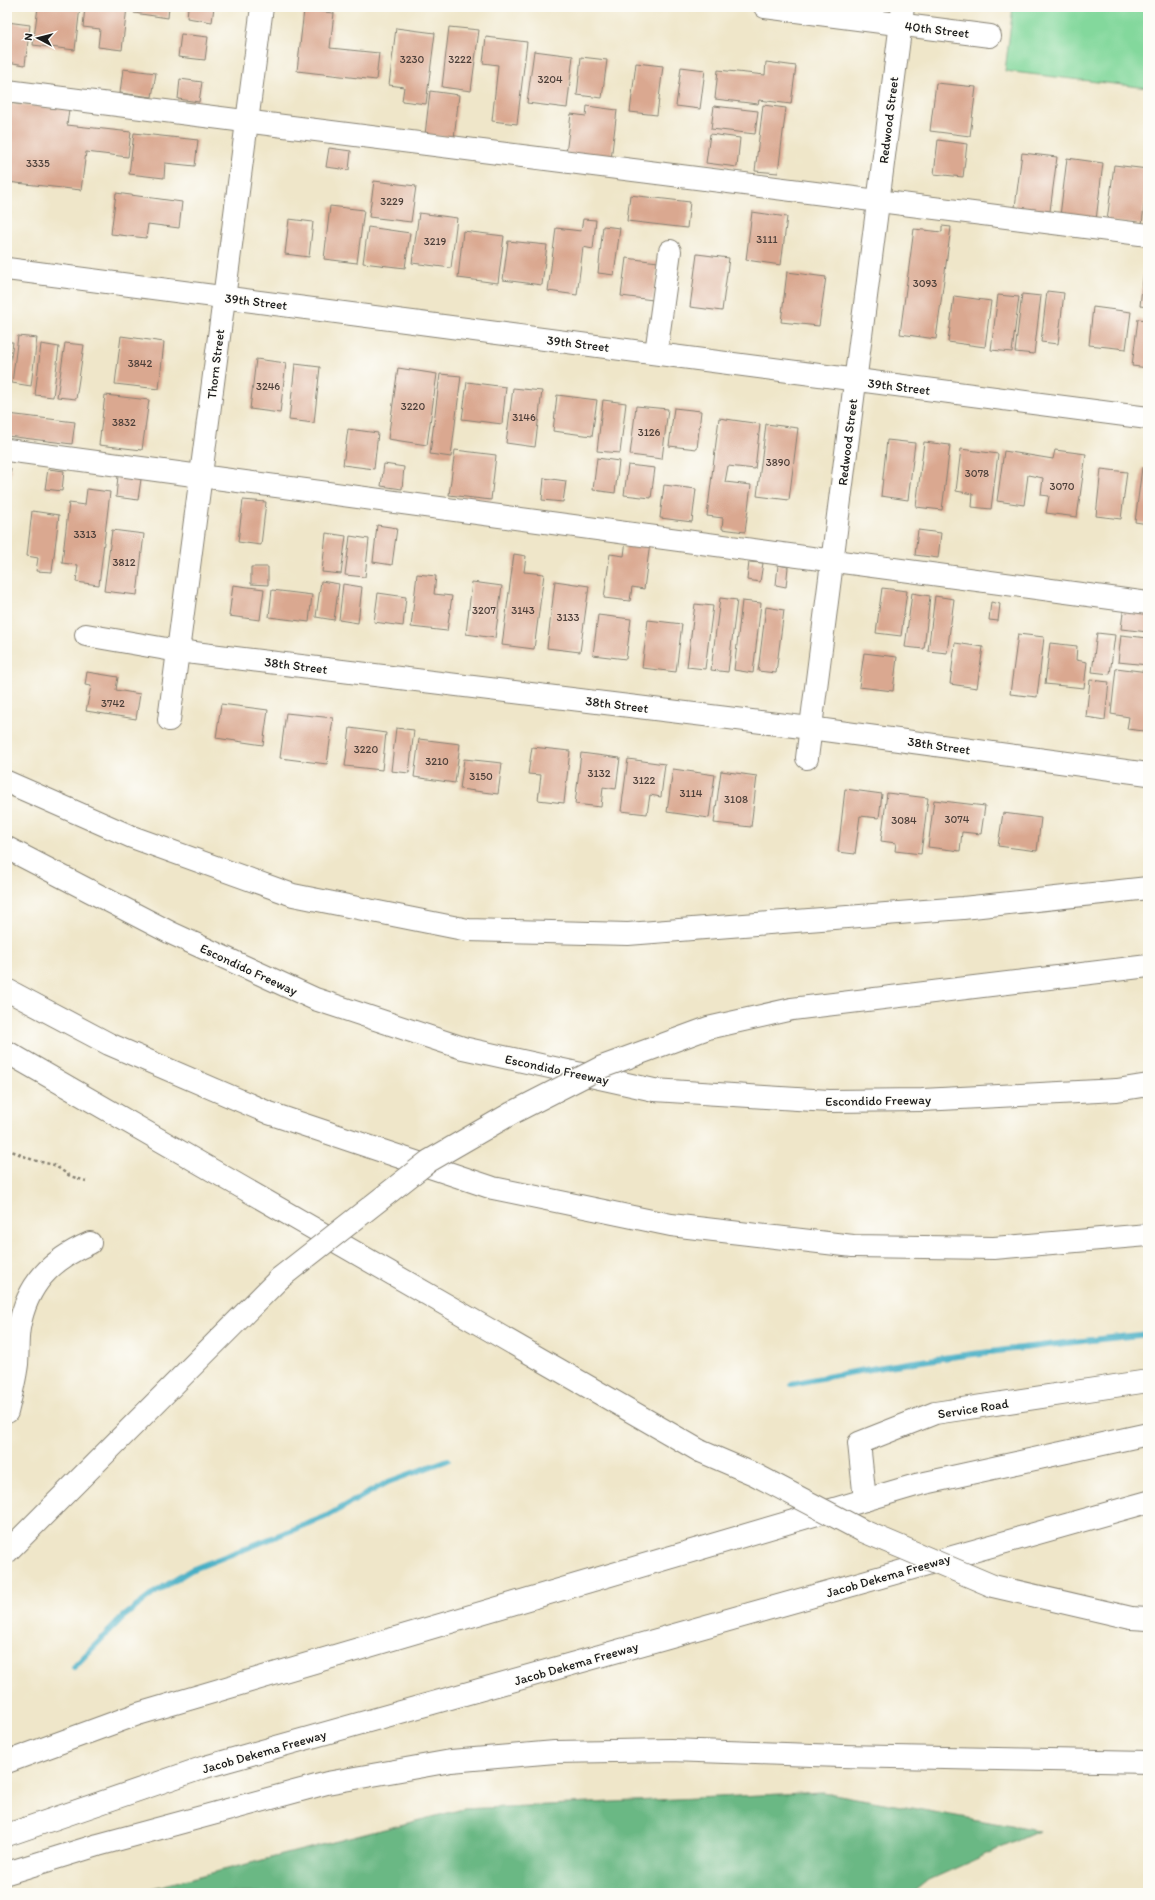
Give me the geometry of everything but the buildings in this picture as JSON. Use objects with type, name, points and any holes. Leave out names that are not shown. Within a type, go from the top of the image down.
[{"type":"main road","name":"Thorn Street","points":[[169,720],[262,7]]},
{"type":"main road","name":"40th Street","points":[[765,7],[902,16],[990,36]]},
{"type":"main road","name":"Redwood Street","points":[[807,758],[902,16]]},
{"type":"main road","points":[[7,91],[247,123],[1148,236]]},
{"type":"main road","points":[[656,353],[670,251]]},
{"type":"main road","name":"39th Street","points":[[7,269],[1148,418]]},
{"type":"main road","points":[[7,450],[1148,603]]},
{"type":"main road","name":"38th Street","points":[[86,635],[178,650],[810,728],[1148,774]]},
{"type":"main road","points":[[7,782],[132,837],[293,895],[468,930],[628,934],[963,908],[1148,888]]},
{"type":"main road","name":"Escondido Freeway","points":[[7,848],[171,933],[314,999],[463,1048],[654,1090],[837,1101],[922,1100],[1117,1090],[1148,1085]]},
{"type":"main road","points":[[7,1552],[280,1278],[430,1161],[512,1113],[602,1067],[708,1028],[792,1009],[1148,966]]},
{"type":"main road","points":[[7,990],[109,1044],[269,1113],[493,1188],[671,1225],[853,1246],[994,1248],[1148,1234]]},
{"type":"main road","points":[[7,1052],[700,1450],[756,1475],[863,1530],[993,1586],[1140,1618]]},
{"type":"main road","points":[[7,1412],[17,1364],[19,1329],[23,1309],[32,1290],[51,1265],[76,1249],[90,1243]]},
{"type":"main road","name":"Service Road","points":[[865,1500],[859,1443],[935,1413],[1148,1381]]},
{"type":"main road","points":[[7,1762],[138,1714],[916,1485],[1148,1434]]},
{"type":"main road","name":"Jacob Dekema Freeway","points":[[7,1835],[205,1767],[1148,1502]]},
{"type":"main road","points":[[7,1873],[98,1845],[327,1783],[451,1761],[555,1752],[670,1750],[848,1757],[1148,1762]]},
{"type":"path","points":[[7,1149],[33,1160],[54,1165],[70,1176],[86,1182]]},
{"type":"green space","points":[[1013,7],[1148,7],[1148,88],[1005,71]]},
{"type":"green space","points":[[823,1792],[1039,1831],[929,1880],[913,1893],[133,1893],[463,1809]]},
{"type":"waterway","points":[[792,1384],[880,1367],[1014,1349],[1148,1334]]},
{"type":"waterway","points":[[74,1667],[123,1617],[154,1593],[191,1570],[325,1517],[388,1482],[448,1460]]}]
